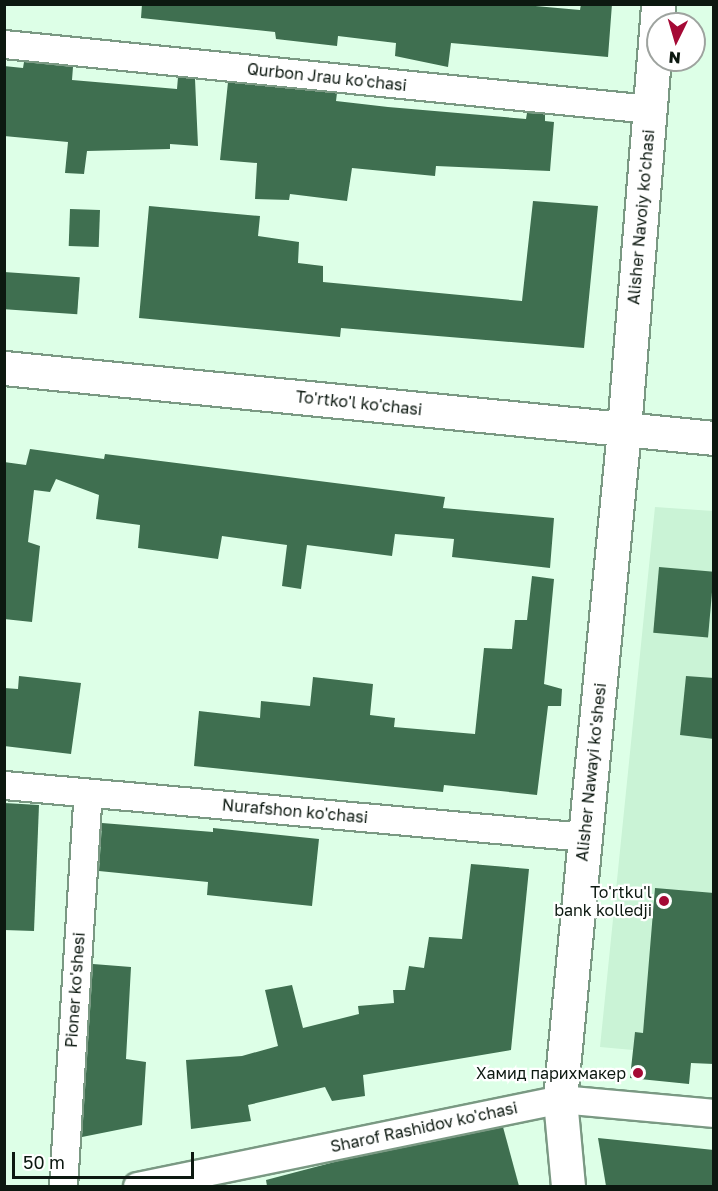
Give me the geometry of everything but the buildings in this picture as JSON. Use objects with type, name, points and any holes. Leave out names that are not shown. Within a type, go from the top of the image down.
[{"type":"street","name":"Alisher Navoiy ko'chasi","points":[[624,429],[658,4]]},
{"type":"street","name":"Qurbon Jrau ko'chasi","points":[[4,45],[649,110]]},
{"type":"street","name":"To'rtko'l ko'chasi","points":[[4,368],[714,438]]},
{"type":"street","name":"Alisher Nawayi ko'shesi","points":[[568,1186],[560,1099],[624,429]]},
{"type":"street","name":"Nurafshon ko'chasi","points":[[4,785],[585,837]]},
{"type":"street","name":"Pioner ko'shesi","points":[[63,1186],[88,793]]},
{"type":"street","name":"Sharof Rashidov ko'chasi","points":[[136,1186],[560,1099],[714,1113]]},
{"type":"shaded area","name":"To'rtku'l bank kolledji","points":[[655,507],[713,511],[714,1022],[708,1058],[635,1033],[633,1050],[600,1047]]},
{"type":"place","name":"To'rtku'l bank kolledji","points":[[664,901]]},
{"type":"place","name":"Хамид парихмакер","points":[[638,1073]]}]
